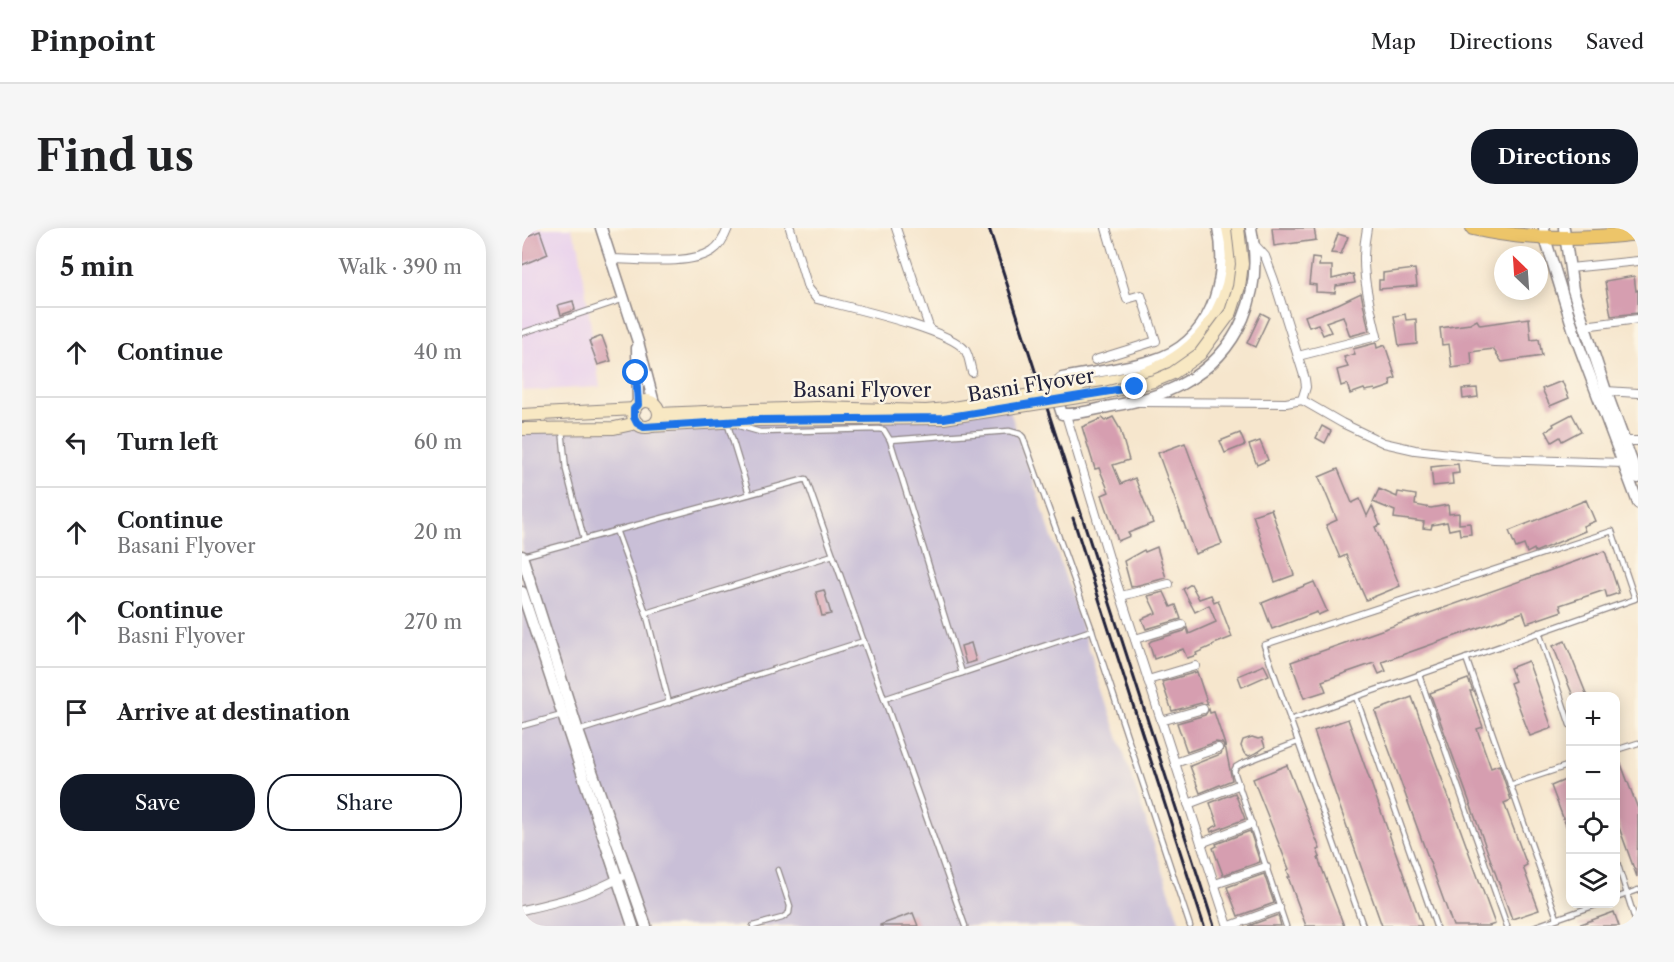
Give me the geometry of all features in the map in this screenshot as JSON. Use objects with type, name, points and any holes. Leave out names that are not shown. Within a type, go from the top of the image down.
[{"type":"highway","points":[[1473,228],[1502,234],[1638,233]]},
{"type":"main road","name":"Basani Flyover","points":[[651,426],[727,422],[755,415],[818,408],[926,411],[947,409],[1135,377],[1156,369],[1179,356],[1196,342],[1214,320],[1229,278],[1231,254],[1228,228]]},
{"type":"main road","name":"Basni Flyover","points":[[755,415],[944,418],[1104,393],[1154,381],[1173,373],[1200,354],[1231,312],[1239,287],[1242,264],[1238,228]]},
{"type":"main road","points":[[522,415],[636,407],[648,401],[657,409],[755,415]]},
{"type":"main road","points":[[636,407],[634,417],[637,423],[644,427],[651,426],[657,421],[657,409]]},
{"type":"main road","points":[[522,429],[614,428],[637,423]]},
{"type":"street","points":[[601,228],[657,409]]},
{"type":"street","points":[[720,228],[724,237]]},
{"type":"street","points":[[611,259],[682,259],[702,255],[713,250],[728,228]]},
{"type":"street","points":[[790,228],[808,288],[817,298],[930,330],[953,340],[966,351],[972,372]]},
{"type":"street","points":[[896,228],[930,330]]},
{"type":"street","points":[[1095,360],[1156,341],[1141,295],[1127,299],[1106,228]]},
{"type":"street","points":[[1218,228],[1222,251],[1220,284],[1214,304],[1196,333],[1170,353],[1154,360],[1056,381],[1053,386],[1062,414],[1133,402],[1160,394],[1188,381],[1207,367],[1229,344],[1245,314],[1253,290],[1256,268],[1255,245],[1251,228]]},
{"type":"street","points":[[1298,356],[1377,336],[1365,284],[1363,249],[1367,228]]},
{"type":"street","points":[[1544,233],[1576,338],[1638,503]]},
{"type":"street","points":[[1565,233],[1573,290],[1606,391],[1638,478]]},
{"type":"street","points":[[1255,245],[1265,256],[1298,356],[1306,387],[1302,400]]},
{"type":"street","points":[[1570,268],[1638,261]]},
{"type":"street","points":[[1584,326],[1638,319]]},
{"type":"street","points":[[636,407],[638,342]]},
{"type":"street","points":[[1606,391],[1638,393]]},
{"type":"street","points":[[1133,402],[1286,404],[1302,400],[1384,443],[1414,450],[1494,459],[1624,463]]},
{"type":"street","points":[[1066,415],[1121,596],[1229,926],[1279,908]]},
{"type":"street","points":[[1625,441],[1638,441]]},
{"type":"street","points":[[522,556],[578,732],[646,926]]},
{"type":"street","points":[[1121,596],[1169,584]]},
{"type":"street","points":[[522,592],[633,926]]},
{"type":"street","points":[[1135,639],[1182,625]]},
{"type":"street","points":[[1148,680],[1196,666]]},
{"type":"street","points":[[1161,721],[1203,709]]},
{"type":"street","points":[[1175,763],[1218,748]]},
{"type":"street","points":[[1188,804],[1238,785]]},
{"type":"street","points":[[1202,843],[1251,824]]},
{"type":"street","points":[[1215,884],[1266,867]]},
{"type":"street","points":[[522,910],[569,899],[602,888],[627,873]]},
{"type":"lane","points":[[522,333],[624,299]]},
{"type":"lane","points":[[727,422],[760,432],[884,430],[890,440],[962,673]]},
{"type":"lane","points":[[727,422],[749,494]]},
{"type":"lane","points":[[562,429],[566,470],[584,539]]},
{"type":"lane","points":[[890,440],[1009,432],[1023,437],[1092,630],[1190,926]]},
{"type":"lane","points":[[522,556],[806,479],[965,926]]},
{"type":"lane","points":[[616,530],[646,614],[669,703]]},
{"type":"lane","points":[[1290,720],[1636,598],[1612,531],[1264,645],[1290,720],[1363,926]]},
{"type":"lane","points":[[646,614],[833,555]]},
{"type":"lane","points":[[884,699],[1092,630]]},
{"type":"lane","points":[[1539,632],[1566,713]]},
{"type":"lane","points":[[578,732],[864,641]]},
{"type":"lane","points":[[1466,658],[1557,918]]},
{"type":"lane","points":[[1419,675],[1507,926]]},
{"type":"lane","points":[[1356,697],[1436,926]]},
{"type":"lane","points":[[522,726],[562,715]]},
{"type":"lane","points":[[1286,926],[1234,771],[1236,767],[1298,742]]},
{"type":"lane","points":[[1620,749],[1638,743]]},
{"type":"lane","points":[[1510,785],[1566,766]]},
{"type":"lane","points":[[753,926],[782,918],[789,913],[790,906],[778,870]]},
{"type":"lane","points":[[1620,872],[1637,926]]},
{"type":"lane","points":[[1620,896],[1638,890]]},
{"type":"lane","points":[[1536,926],[1585,908]]},
{"type":"shaded area","points":[[522,228],[571,228],[579,247],[600,387],[522,391]]},
{"type":"shaded area","points":[[1009,408],[1181,926],[522,926],[522,428]]},
{"type":"building","points":[[1272,228],[1314,228],[1316,240],[1274,246]]},
{"type":"building","points":[[540,231],[548,254],[522,265],[522,238]]},
{"type":"building","points":[[1338,234],[1348,237],[1341,254],[1331,253]]},
{"type":"building","points":[[1312,258],[1320,259],[1319,266],[1332,266],[1332,279],[1353,274],[1355,283],[1336,286],[1335,293],[1316,292],[1316,285],[1309,284]]},
{"type":"building","points":[[1415,269],[1417,286],[1379,289],[1379,280],[1383,280],[1383,273]]},
{"type":"building","points":[[1634,276],[1636,291],[1638,290],[1638,313],[1611,316],[1605,281]]},
{"type":"building","points":[[1361,293],[1369,331],[1350,336],[1343,316],[1326,322],[1331,332],[1323,335],[1318,324],[1309,327],[1305,316]]},
{"type":"building","points":[[573,301],[575,310],[561,315],[558,305]]},
{"type":"building","points":[[1261,313],[1269,317],[1255,347],[1247,343]]},
{"type":"building","points":[[1405,314],[1406,320],[1416,319],[1417,344],[1399,346],[1394,316]]},
{"type":"building","points":[[1529,318],[1531,340],[1539,339],[1542,356],[1502,362],[1493,349],[1471,352],[1472,365],[1452,368],[1449,344],[1442,345],[1440,328],[1470,324],[1477,320],[1480,325]]},
{"type":"building","points":[[602,336],[611,361],[598,365],[589,341]]},
{"type":"building","points":[[1376,343],[1377,348],[1385,345],[1396,378],[1390,380],[1391,386],[1376,391],[1375,389],[1365,391],[1364,389],[1350,394],[1347,384],[1341,386],[1337,370],[1348,367],[1344,357],[1355,354],[1353,349]]},
{"type":"building","points":[[1562,381],[1569,398],[1550,406],[1542,389]]},
{"type":"building","points":[[1477,388],[1478,397],[1463,399],[1462,389]]},
{"type":"building","points":[[1572,414],[1581,431],[1562,441],[1560,437],[1552,442],[1546,431],[1554,426],[1553,424]]},
{"type":"building","points":[[1113,417],[1120,429],[1129,460],[1113,465],[1121,484],[1135,478],[1153,523],[1128,533],[1130,536],[1118,541],[1102,495],[1109,492],[1099,468],[1095,469],[1082,427],[1103,418],[1105,421]]},
{"type":"building","points":[[1322,426],[1331,431],[1325,443],[1316,438]]},
{"type":"building","points":[[1240,433],[1245,445],[1225,453],[1220,441]]},
{"type":"building","points":[[1260,441],[1268,460],[1257,465],[1249,445]]},
{"type":"building","points":[[1185,443],[1222,544],[1195,554],[1158,453]]},
{"type":"building","points":[[1458,464],[1459,473],[1452,474],[1453,484],[1433,486],[1431,467]]},
{"type":"building","points":[[1338,469],[1352,503],[1360,499],[1367,516],[1372,506],[1380,525],[1375,527],[1400,586],[1366,600],[1346,555],[1340,558],[1326,525],[1337,520],[1319,477]]},
{"type":"building","points":[[1379,489],[1397,497],[1398,492],[1416,495],[1415,505],[1431,508],[1448,505],[1449,514],[1459,513],[1459,524],[1470,523],[1471,534],[1460,535],[1459,528],[1449,530],[1447,522],[1432,525],[1431,529],[1423,528],[1424,522],[1394,518],[1395,511],[1373,502]]},
{"type":"building","points":[[1586,500],[1595,521],[1583,526],[1585,531],[1535,552],[1534,549],[1527,553],[1524,545],[1516,548],[1509,531]]},
{"type":"building","points":[[1271,509],[1294,575],[1275,582],[1253,515]]},
{"type":"building","points":[[1157,547],[1166,578],[1131,587],[1124,561],[1144,550],[1145,552]]},
{"type":"building","points":[[1605,551],[1619,593],[1607,597],[1605,590],[1560,605],[1562,611],[1527,623],[1523,612],[1382,662],[1386,671],[1379,674],[1374,663],[1322,681],[1326,691],[1304,698],[1291,662]]},
{"type":"building","points":[[1314,582],[1327,611],[1318,615],[1317,612],[1272,629],[1262,603]]},
{"type":"building","points":[[1191,584],[1199,599],[1211,595],[1214,602],[1218,600],[1232,637],[1187,658],[1183,649],[1154,659],[1149,643],[1151,641],[1184,631],[1187,628],[1189,634],[1216,622],[1209,605],[1195,612],[1183,589]]},
{"type":"building","points":[[824,590],[831,614],[822,616],[816,592]]},
{"type":"building","points":[[1164,592],[1171,607],[1176,605],[1181,619],[1146,629],[1142,619],[1156,613],[1148,596]]},
{"type":"building","points":[[1565,641],[1585,692],[1571,692],[1553,646]]},
{"type":"building","points":[[971,643],[976,661],[966,664],[961,646]]},
{"type":"building","points":[[1528,661],[1552,728],[1530,736],[1510,683],[1515,681],[1510,668]]},
{"type":"building","points":[[1264,665],[1269,675],[1242,687],[1238,676]]},
{"type":"building","points":[[1197,672],[1208,705],[1201,703],[1172,711],[1162,682]]},
{"type":"building","points":[[1468,679],[1483,727],[1477,729],[1491,768],[1499,765],[1511,800],[1504,803],[1527,865],[1523,867],[1539,910],[1512,919],[1430,693]]},
{"type":"building","points":[[1412,697],[1495,924],[1453,926],[1375,711]]},
{"type":"building","points":[[1209,709],[1210,713],[1214,712],[1225,745],[1232,780],[1200,793],[1190,766],[1221,754],[1224,746],[1216,742],[1187,752],[1177,723],[1205,715]]},
{"type":"building","points":[[1348,719],[1422,926],[1382,926],[1314,731]]},
{"type":"building","points":[[1252,737],[1262,738],[1265,747],[1249,756],[1244,753],[1241,746],[1243,740]]},
{"type":"building","points":[[1620,764],[1638,809],[1637,877],[1620,830]]},
{"type":"building","points":[[1287,765],[1320,849],[1317,850],[1320,857],[1318,858],[1344,926],[1306,926],[1288,877],[1290,877],[1287,870],[1289,869],[1253,779]]},
{"type":"building","points":[[1566,780],[1566,825],[1551,786]]},
{"type":"building","points":[[1235,793],[1245,819],[1211,832],[1210,829],[1218,825],[1210,803]]},
{"type":"building","points":[[1250,831],[1260,862],[1223,875],[1213,848],[1217,846],[1216,844]]},
{"type":"building","points":[[1264,874],[1274,903],[1238,916],[1227,887]]},
{"type":"building","points":[[1614,912],[1619,926],[1578,926],[1578,925]]},
{"type":"building","points":[[913,913],[918,926],[880,926],[880,925]]},
{"type":"building","points":[[1278,915],[1281,926],[1248,926]]},
{"type":"railway","points":[[989,228],[1214,926]]},
{"type":"railway","points":[[1073,518],[1204,926]]},
{"type":"route","points":[[636,373],[638,405],[634,409],[634,417],[637,423],[644,427],[758,420],[944,418],[1135,387]]}]
